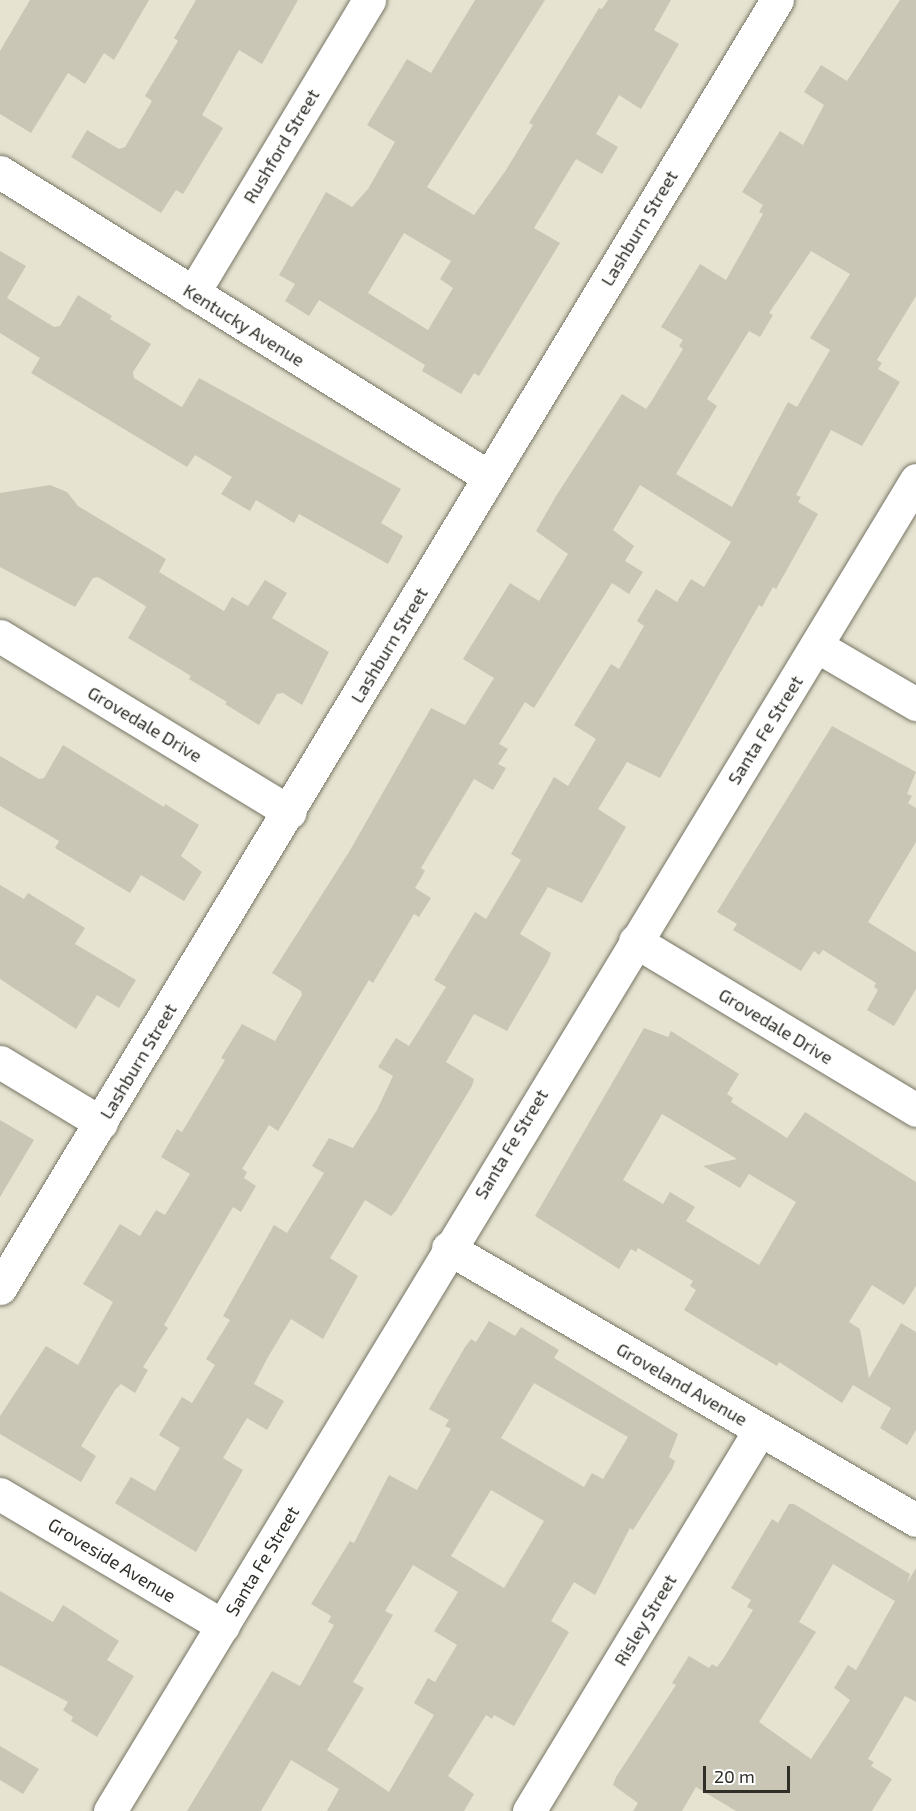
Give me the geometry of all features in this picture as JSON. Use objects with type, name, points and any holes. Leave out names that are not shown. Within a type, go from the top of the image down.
[{"type":"street","name":"Rushford Street","points":[[194,293],[369,0]]},
{"type":"street","name":"Lashburn Street","points":[[0,1288],[290,812],[777,0]]},
{"type":"street","name":"Kentucky Avenue","points":[[0,172],[489,477]]},
{"type":"street","name":"Santa Fe Street","points":[[110,1811],[448,1248],[817,646],[916,480]]},
{"type":"street","name":"Grovedale Drive","points":[[0,636],[290,812]]},
{"type":"street","points":[[817,646],[916,704]]},
{"type":"street","name":"Grovedale Drive","points":[[635,941],[916,1110]]},
{"type":"street","points":[[0,1062],[101,1123]]},
{"type":"street","name":"Groveland Avenue","points":[[448,1248],[916,1520]]},
{"type":"street","name":"Risley Street","points":[[529,1811],[760,1430]]},
{"type":"street","name":"Groveside Avenue","points":[[0,1494],[223,1626]]},
{"type":"building","points":[[30,0],[149,0],[114,60],[104,53],[85,84],[68,73],[31,133],[0,114],[0,51]]},
{"type":"building","points":[[196,0],[298,0],[262,64],[239,50],[202,115],[223,128],[183,194],[176,190],[161,213],[71,157],[87,130],[119,149],[125,147],[152,101],[145,96],[178,41],[174,38]]},
{"type":"building","points":[[475,0],[545,0],[427,187],[474,215],[506,170],[533,125],[529,123],[599,8],[602,9],[608,0],[671,0],[654,30],[679,44],[641,109],[619,95],[596,134],[618,147],[602,174],[576,159],[534,228],[560,243],[479,376],[474,373],[461,394],[422,371],[425,365],[319,300],[309,316],[285,301],[295,284],[279,275],[326,192],[352,207],[368,189],[395,142],[367,125],[407,59],[431,73]],"holes":[[[404,233],[451,261],[440,279],[453,288],[428,330],[368,293]]]},
{"type":"building","points":[[900,0],[916,0],[916,296],[877,360],[882,363],[878,369],[900,382],[862,446],[831,430],[796,495],[801,497],[798,502],[818,514],[776,589],[773,587],[762,607],[759,605],[660,778],[627,762],[598,809],[626,827],[582,903],[548,887],[520,934],[551,953],[548,961],[507,1031],[474,1014],[446,1062],[474,1079],[472,1086],[396,1211],[391,1216],[365,1200],[330,1258],[358,1276],[323,1339],[291,1319],[268,1357],[254,1384],[284,1401],[267,1430],[247,1418],[223,1458],[243,1470],[196,1552],[115,1503],[131,1477],[155,1491],[180,1448],[159,1435],[182,1397],[192,1403],[215,1365],[206,1359],[230,1320],[223,1316],[274,1225],[287,1233],[324,1173],[312,1166],[329,1138],[353,1148],[377,1110],[393,1076],[378,1067],[396,1038],[409,1046],[446,987],[434,980],[475,912],[486,919],[521,860],[511,854],[554,777],[568,786],[596,739],[574,725],[611,664],[619,669],[644,626],[637,621],[656,589],[677,602],[691,579],[704,587],[731,542],[640,485],[613,530],[634,546],[625,561],[643,572],[629,594],[612,583],[534,708],[525,702],[499,744],[508,749],[498,764],[506,768],[493,790],[474,779],[421,868],[425,871],[415,888],[431,898],[419,917],[414,914],[373,983],[369,980],[278,1131],[269,1125],[242,1169],[247,1172],[244,1178],[256,1186],[241,1212],[233,1207],[164,1325],[168,1328],[143,1367],[148,1370],[135,1393],[121,1384],[81,1446],[96,1456],[81,1482],[0,1434],[0,1416],[46,1346],[78,1365],[113,1302],[83,1284],[120,1224],[140,1236],[156,1210],[165,1215],[190,1174],[161,1157],[177,1129],[182,1132],[225,1060],[221,1058],[242,1024],[275,1041],[302,995],[301,991],[272,973],[349,852],[431,708],[465,725],[494,678],[463,659],[510,583],[539,601],[568,554],[536,531],[556,496],[622,394],[646,409],[651,402],[683,349],[679,346],[683,340],[661,327],[700,264],[726,280],[763,214],[759,212],[763,205],[742,192],[780,131],[803,145],[824,105],[804,92],[821,65],[847,81]],"holes":[[[811,251],[850,274],[810,338],[830,350],[797,407],[788,402],[732,507],[676,474],[717,406],[707,399],[749,331],[760,337],[773,315],[769,313]]]},
{"type":"building","points":[[0,251],[26,266],[7,298],[54,327],[60,326],[78,295],[112,316],[110,319],[151,344],[133,372],[134,378],[178,405],[182,407],[199,378],[401,489],[381,523],[403,536],[388,564],[299,514],[294,523],[256,500],[250,511],[221,494],[232,477],[195,455],[187,467],[31,373],[40,358],[0,333]]},
{"type":"building","points":[[50,485],[67,492],[78,506],[166,559],[159,572],[224,611],[232,597],[248,606],[265,580],[287,593],[272,618],[329,652],[302,705],[283,693],[277,694],[259,725],[189,679],[191,676],[128,638],[146,607],[144,605],[98,577],[93,578],[75,607],[0,567],[0,493]]},
{"type":"building","points":[[832,726],[916,772],[907,794],[912,796],[908,803],[916,808],[916,842],[868,922],[916,952],[916,989],[894,1026],[867,1010],[878,990],[874,987],[876,983],[823,950],[819,955],[814,951],[801,971],[733,930],[737,924],[717,912]]},
{"type":"building","points":[[63,745],[164,807],[165,804],[199,825],[181,856],[202,872],[184,901],[141,875],[130,893],[55,848],[59,841],[0,806],[0,756],[39,779],[44,778]]},
{"type":"building","points":[[0,885],[24,899],[28,893],[85,928],[75,944],[136,980],[119,1008],[97,995],[76,1029],[0,979]]},
{"type":"building","points":[[644,1028],[668,1037],[671,1031],[739,1074],[727,1094],[733,1098],[731,1102],[787,1138],[805,1112],[916,1182],[916,1286],[904,1305],[872,1285],[849,1322],[860,1329],[869,1378],[901,1323],[916,1332],[916,1430],[907,1445],[880,1428],[891,1408],[853,1385],[842,1403],[779,1362],[777,1366],[684,1310],[696,1290],[690,1286],[693,1281],[638,1248],[636,1252],[631,1249],[619,1269],[535,1216]],"holes":[[[662,1114],[737,1159],[703,1166],[740,1188],[749,1174],[796,1202],[759,1265],[686,1221],[695,1207],[670,1192],[663,1204],[623,1180]]]},
{"type":"building","points":[[0,1120],[34,1140],[0,1197]]},
{"type":"building","points":[[489,1321],[515,1336],[521,1327],[559,1350],[554,1358],[678,1434],[669,1457],[675,1461],[672,1469],[633,1530],[630,1528],[595,1595],[574,1582],[551,1621],[569,1632],[514,1726],[494,1715],[492,1719],[486,1715],[448,1776],[474,1794],[464,1811],[327,1811],[339,1789],[291,1760],[261,1811],[187,1811],[272,1671],[300,1686],[334,1625],[328,1622],[331,1616],[311,1604],[350,1541],[354,1543],[389,1475],[417,1490],[451,1429],[445,1426],[449,1420],[429,1409],[465,1347],[471,1339],[476,1342]],"holes":[[[534,1383],[628,1437],[603,1479],[592,1473],[584,1487],[501,1438]],[[491,1490],[544,1521],[504,1588],[451,1556]],[[413,1565],[458,1592],[434,1631],[457,1645],[435,1682],[428,1678],[414,1703],[434,1715],[389,1792],[327,1750],[364,1688],[353,1682],[393,1615],[385,1611]]]},
{"type":"building","points":[[789,1504],[794,1504],[910,1574],[907,1583],[916,1568],[916,1702],[905,1696],[868,1759],[874,1762],[871,1766],[892,1779],[872,1811],[736,1811],[696,1787],[682,1811],[633,1811],[638,1803],[613,1785],[616,1777],[676,1685],[672,1683],[689,1656],[709,1668],[712,1664],[717,1667],[725,1656],[753,1610],[747,1607],[751,1600],[731,1588],[772,1519],[778,1523]],"holes":[[[833,1564],[895,1601],[856,1670],[848,1665],[834,1688],[850,1700],[811,1759],[759,1722],[816,1632],[799,1622]]]},
{"type":"building","points":[[0,1591],[53,1622],[63,1605],[119,1641],[107,1660],[134,1676],[97,1737],[71,1721],[73,1717],[63,1710],[68,1702],[0,1665]]},
{"type":"building","points":[[0,1746],[39,1769],[23,1794],[0,1780]]}]
